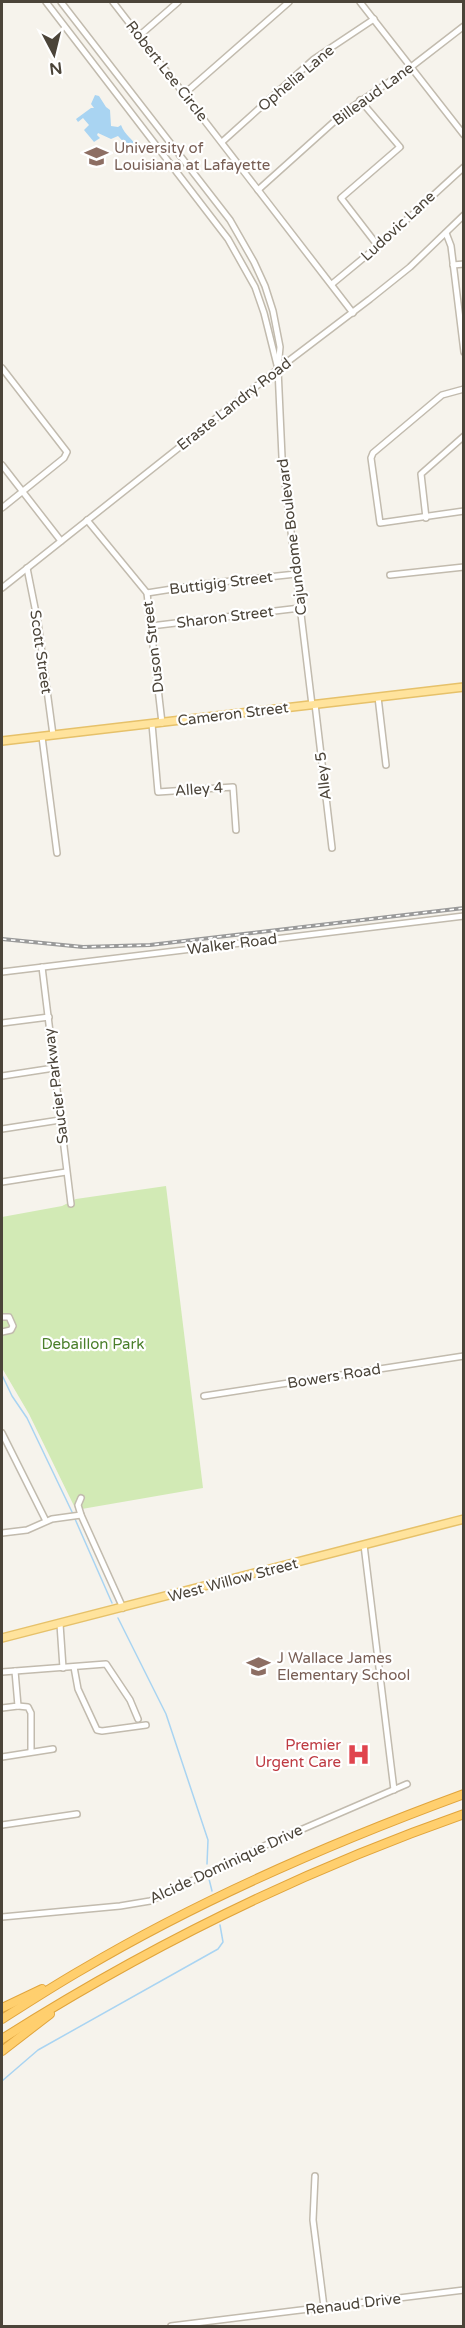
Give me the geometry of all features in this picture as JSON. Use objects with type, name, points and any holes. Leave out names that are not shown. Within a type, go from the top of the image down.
[{"type":"highway","points":[[2,2008],[262,1876],[464,1794]]},
{"type":"highway","points":[[2,2039],[101,1980],[198,1927],[267,1893],[395,1839],[464,1814]]},
{"type":"highway","points":[[2,2019],[83,1968]]},
{"type":"highway","points":[[2,2051],[46,2017],[101,1980]]},
{"type":"main road","name":"Cameron Street","points":[[2,741],[464,687]]},
{"type":"main road","name":"West Willow Street","points":[[2,1638],[464,1519]]},
{"type":"street","name":"Cajundome Boulevard","points":[[46,2],[222,230],[251,280],[264,313],[278,369]]},
{"type":"street","name":"Cajundome Boulevard","points":[[61,2],[231,220],[265,286],[280,351],[278,369],[282,457],[313,705]]},
{"type":"street","name":"Robert Lee Circle","points":[[112,2],[353,313]]},
{"type":"street","points":[[139,36],[178,2]]},
{"type":"street","points":[[184,94],[286,2]]},
{"type":"street","points":[[360,2],[464,135]]},
{"type":"street","name":"Ophelia Lane","points":[[222,142],[321,54],[374,19]]},
{"type":"street","name":"Billeaud Lane","points":[[258,190],[360,100],[411,67],[464,26]]},
{"type":"street","points":[[95,63],[104,56]]},
{"type":"street","points":[[360,100],[400,147],[341,198],[378,246]]},
{"type":"street","points":[[163,152],[172,145]]},
{"type":"street","name":"Ludovic Lane","points":[[332,284],[378,246],[464,167]]},
{"type":"street","name":"Eraste Landry Road","points":[[2,588],[404,272],[464,215]]},
{"type":"street","points":[[446,233],[451,246],[464,352]]},
{"type":"street","points":[[453,266],[464,264]]},
{"type":"street","points":[[2,368],[67,452],[64,458],[2,508]]},
{"type":"street","points":[[464,389],[442,395],[371,455],[380,523],[464,511]]},
{"type":"street","points":[[426,518],[422,472],[464,436]]},
{"type":"street","points":[[2,465],[61,541]]},
{"type":"street","name":"Duson Street","points":[[87,520],[147,593],[162,723]]},
{"type":"street","name":"Scott Street","points":[[27,568],[38,623],[53,735]]},
{"type":"street","points":[[390,575],[463,569]]},
{"type":"street","name":"Buttigig Street","points":[[147,593],[296,574]]},
{"type":"street","name":"Sharon Street","points":[[151,626],[300,609]]},
{"type":"street","points":[[378,697],[386,765]]},
{"type":"street","name":"Alley 5","points":[[313,705],[332,848]]},
{"type":"street","name":"Alley 4","points":[[152,724],[158,792],[233,787],[236,830]]},
{"type":"street","points":[[42,737],[57,853]]},
{"type":"street","name":"Walker Road","points":[[2,972],[464,916]]},
{"type":"street","name":"Saucier Parkway","points":[[42,967],[71,1204]]},
{"type":"street","points":[[2,1023],[49,1017]]},
{"type":"street","points":[[2,1076],[54,1068]]},
{"type":"street","points":[[2,1129],[60,1120]]},
{"type":"street","points":[[2,1182],[66,1172]]},
{"type":"street","points":[[2,1317],[9,1317],[13,1326],[11,1330],[2,1332]]},
{"type":"street","name":"Bowers Road","points":[[204,1396],[464,1356]]},
{"type":"street","points":[[2,1433],[46,1521]]},
{"type":"street","points":[[81,1498],[78,1505],[81,1515],[123,1608]]},
{"type":"street","points":[[2,1533],[27,1530],[46,1521],[81,1515]]},
{"type":"street","points":[[364,1545],[394,1790]]},
{"type":"street","points":[[60,1624],[63,1668]]},
{"type":"street","points":[[2,1672],[106,1664],[130,1700],[138,1719]]},
{"type":"street","points":[[74,1667],[78,1689],[97,1730],[146,1725]]},
{"type":"street","points":[[15,1671],[18,1706]]},
{"type":"street","points":[[2,1708],[28,1707],[31,1751]]},
{"type":"street","points":[[2,1757],[53,1749]]},
{"type":"street","name":"Alcide Dominique Drive","points":[[2,1917],[150,1901],[268,1845],[407,1784]]},
{"type":"street","points":[[2,1825],[77,1814]]},
{"type":"street","points":[[315,2176],[313,2220],[324,2307]]},
{"type":"street","name":"Renaud Drive","points":[[171,2326],[464,2290]]},
{"type":"green space","name":"Debaillon Park","points":[[166,1186],[203,1488],[76,1510],[29,1414],[2,1368],[2,1217],[62,1206],[76,1199]]},
{"type":"water","points":[[95,95],[99,96],[110,110],[111,126],[121,125],[135,144],[134,149],[130,149],[118,136],[111,139],[98,133],[100,138],[94,142],[84,130],[89,125],[83,118],[78,122],[76,119],[94,108],[91,104]]},
{"type":"waterway","points":[[2,1375],[12,1396],[27,1418],[73,1514]]},
{"type":"waterway","points":[[75,1519],[112,1603]]},
{"type":"waterway","points":[[118,1618],[166,1714],[208,1840],[207,1864]]},
{"type":"waterway","points":[[209,1879],[212,1891]]},
{"type":"waterway","points":[[2,2081],[38,2050],[218,1949],[223,1942],[220,1925]]},
{"type":"railway","points":[[2,939],[83,947],[150,945],[464,908]]},
{"type":"place","name":"University of Louisiana at Lafayette","points":[[96,157]]},
{"type":"place","name":"J Wallace James Elementary School","points":[[259,1667]]},
{"type":"place","name":"Premier Urgent Care","points":[[359,1754]]}]
